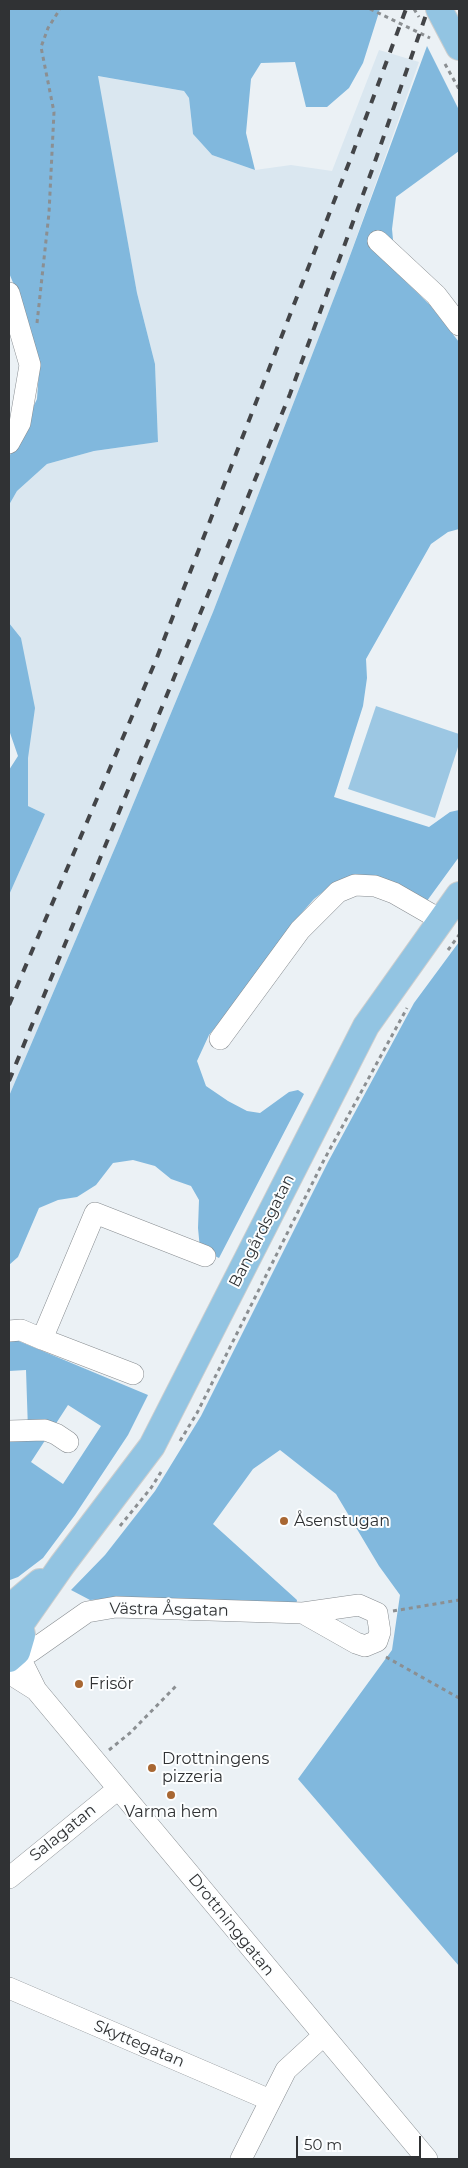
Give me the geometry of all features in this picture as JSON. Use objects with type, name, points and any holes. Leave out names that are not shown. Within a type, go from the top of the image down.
[{"type":"main road","points":[[439,9],[459,47]]},
{"type":"main road","name":"Bangårdsgatan","points":[[13,1615],[62,1565],[152,1446],[366,1026],[459,894]]},
{"type":"main road","points":[[12,1661],[22,1635],[13,1615]]},
{"type":"street","points":[[378,241],[436,295],[459,325]]},
{"type":"street","points":[[9,293],[30,365],[20,423],[9,443]]},
{"type":"street","points":[[220,1040],[300,930],[338,892],[355,885],[375,886],[394,893],[441,920]]},
{"type":"street","points":[[42,1339],[95,1213],[206,1256]]},
{"type":"street","points":[[9,1331],[21,1330],[133,1374]]},
{"type":"street","points":[[9,1431],[45,1430],[56,1434],[68,1442]]},
{"type":"street","name":"Västra Åsgatan","points":[[12,1661],[30,1652],[87,1612],[100,1609],[116,1607],[303,1613],[359,1605],[377,1613]]},
{"type":"street","name":"Västra Åsgatan","points":[[303,1613],[356,1643],[365,1646]]},
{"type":"street","points":[[365,1646],[377,1641],[380,1622],[377,1613]]},
{"type":"street","name":"Drottninggatan","points":[[12,1661],[427,2159]]},
{"type":"street","name":"Salagatan","points":[[9,1878],[118,1789]]},
{"type":"street","name":"Skyttegatan","points":[[9,1988],[270,2100]]},
{"type":"street","points":[[241,2159],[286,2070],[323,2036]]},
{"type":"path","points":[[36,332],[49,213],[54,112],[42,47],[48,28],[60,9]]},
{"type":"path","points":[[370,9],[431,38]]},
{"type":"path","points":[[377,1613],[459,1600]]},
{"type":"path","points":[[365,1646],[459,1698]]},
{"type":"path","points":[[114,1746],[177,1685]]},
{"type":"shaded area","points":[[9,9],[380,9],[363,63],[349,88],[327,107],[306,107],[295,62],[261,63],[251,79],[246,133],[255,170],[212,155],[193,134],[189,98],[184,91],[98,76],[137,293],[155,364],[158,442],[94,451],[47,464],[17,491],[9,505],[9,457],[37,399],[39,370],[17,292],[9,273]]},
{"type":"shaded area","points":[[427,46],[459,110],[459,151],[396,197],[392,229],[396,272],[430,305],[459,342],[459,529],[448,532],[431,544],[366,659],[367,678],[363,706],[334,797],[429,827],[450,812],[459,810],[459,857],[424,905],[333,884],[314,899],[292,924],[259,974],[209,1035],[197,1061],[206,1086],[228,1101],[247,1111],[260,1113],[289,1092],[298,1090],[304,1094],[219,1258],[200,1249],[198,1228],[199,1200],[191,1186],[171,1179],[155,1166],[133,1160],[113,1163],[96,1185],[77,1197],[58,1200],[39,1208],[18,1257],[9,1265],[9,1096],[213,612],[344,272]]},
{"type":"shaded area","points":[[379,50],[419,62],[344,272],[213,612],[9,1096],[9,895],[45,814],[28,806],[28,758],[21,638],[9,623],[9,505],[17,491],[47,464],[94,451],[158,442],[155,364],[137,293],[97,76],[184,91],[189,98],[193,134],[212,155],[255,170],[291,165],[332,171]]},
{"type":"shaded area","points":[[9,623],[21,638],[35,708],[28,758],[28,806],[45,814],[9,895],[9,770],[18,756],[9,730]]},
{"type":"shaded area","points":[[376,706],[459,734],[459,744],[435,818],[348,789]]},
{"type":"shaded area","points":[[459,942],[459,1966],[298,1779],[392,1650],[400,1595],[379,1566],[336,1494],[280,1450],[253,1469],[213,1524],[297,1600],[296,1606],[132,1597],[90,1600],[71,1590],[105,1555],[155,1491],[201,1416],[328,1162],[414,1003]]},
{"type":"shaded area","points":[[9,1337],[148,1395],[128,1435],[75,1515],[43,1558],[18,1577],[10,1580],[9,1431],[28,1430],[26,1370],[9,1371]],"holes":[[[68,1405],[101,1426],[63,1484],[31,1462]]]},
{"type":"railway","points":[[9,1005],[156,660],[352,155],[406,9]]},
{"type":"railway","points":[[9,1081],[290,394],[372,170],[428,9]]},
{"type":"place","name":"Åsenstugan","points":[[284,1521]]},
{"type":"place","name":"Frisör","points":[[79,1684]]},
{"type":"place","name":"Drottningens pizzeria","points":[[152,1768]]},
{"type":"place","name":"Varma hem","points":[[171,1795]]}]
